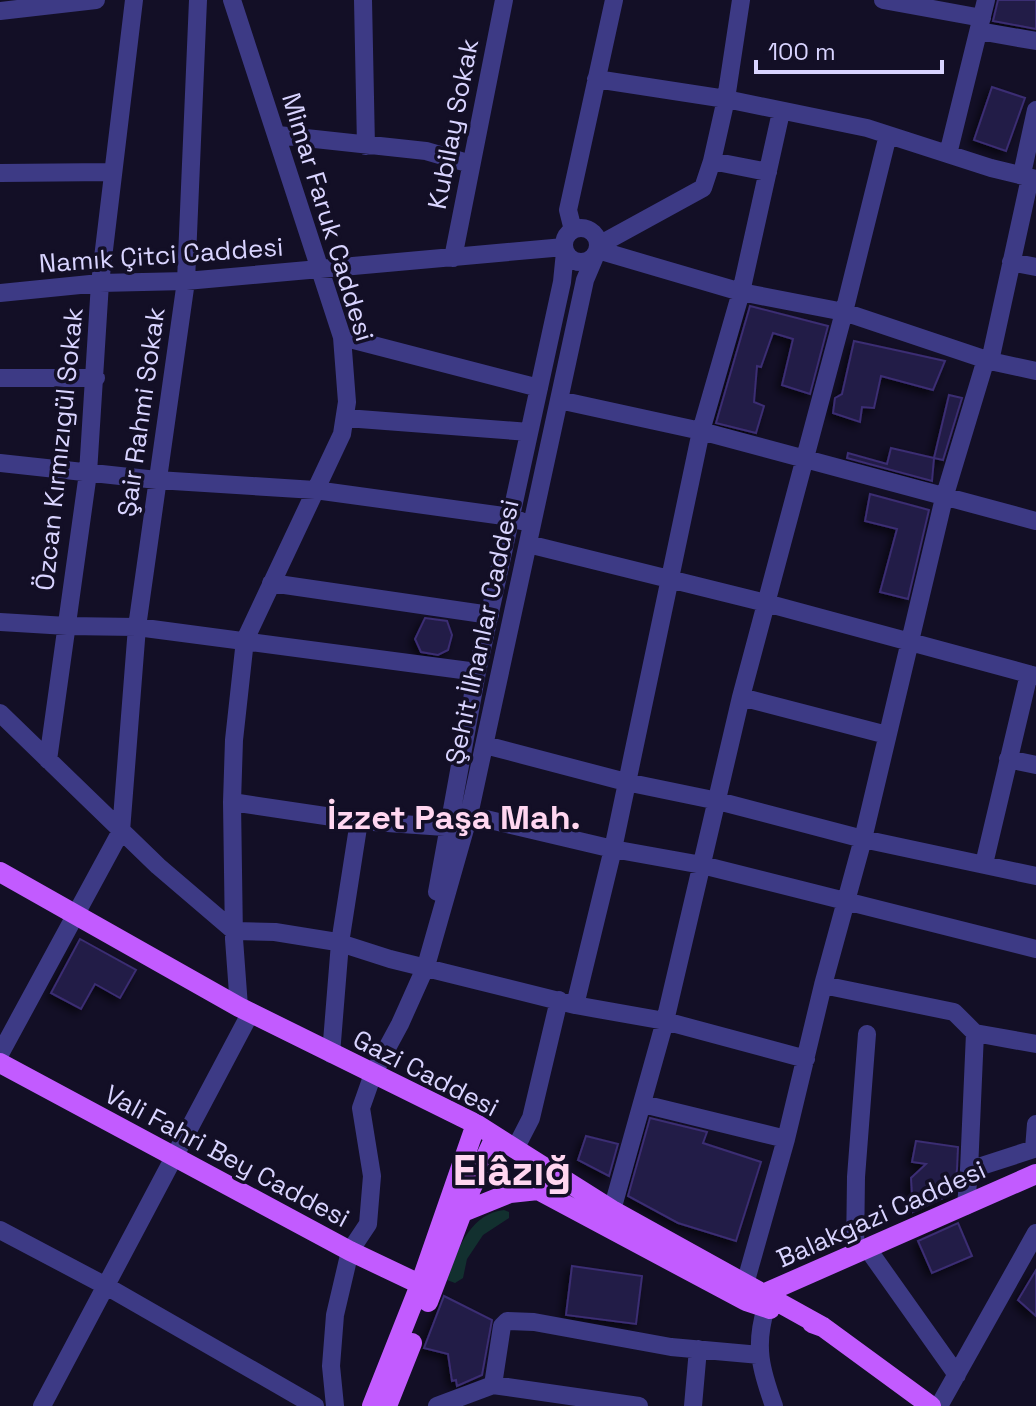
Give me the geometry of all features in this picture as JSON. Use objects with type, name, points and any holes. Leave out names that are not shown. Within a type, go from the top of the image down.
[{"type":"main road","name":"Gazi Caddesi","points":[[0,872],[245,1009],[476,1124],[755,1297]]},
{"type":"main road","name":"Vali Fahri Bey Caddesi","points":[[0,1063],[350,1251],[426,1288]]},
{"type":"main road","points":[[387,1406],[476,1124]]},
{"type":"main road","points":[[372,1406],[495,1137]]},
{"type":"main road","name":"Balakgazi Caddesi","points":[[755,1297],[1033,1180]]},
{"type":"main road","points":[[463,1212],[510,1193],[538,1190],[755,1297],[823,1327],[931,1406]]},
{"type":"street","points":[[0,11],[96,0]]},
{"type":"street","name":"Özcan Kırmızıgül Sokak","points":[[48,760],[88,473],[100,283],[134,0]]},
{"type":"street","name":"Şair Rahmi Sokak","points":[[121,831],[137,627],[186,281],[198,0]]},
{"type":"street","name":"Mimar Faruk Caddesi","points":[[232,0],[342,337],[346,418],[329,464],[245,640],[234,740],[232,802],[234,931],[245,1009]]},
{"type":"street","points":[[363,0],[366,146]]},
{"type":"street","name":"Kubilay Sokak","points":[[453,258],[504,0]]},
{"type":"street","name":"Şehit İlhanlar Caddesi","points":[[461,823],[477,672],[562,282],[568,210],[614,0]]},
{"type":"street","points":[[598,250],[596,235],[588,229],[567,243],[572,260],[590,260],[598,250],[703,188],[726,99],[741,0]]},
{"type":"street","points":[[883,0],[982,16],[1036,41]]},
{"type":"street","points":[[948,154],[982,16]]},
{"type":"street","points":[[596,79],[806,115],[888,135],[1029,177]]},
{"type":"street","points":[[774,1406],[761,1370],[760,1327],[755,1297],[786,1139],[823,985],[863,839],[944,498],[988,360],[1029,177],[1036,110]]},
{"type":"street","points":[[515,1149],[531,1118],[613,849],[701,431],[741,292],[781,112]]},
{"type":"street","points":[[278,135],[426,151],[471,164]]},
{"type":"street","points":[[612,1210],[665,1021],[741,697],[888,135]]},
{"type":"street","points":[[712,161],[768,172]]},
{"type":"street","points":[[0,173],[113,172]]},
{"type":"street","name":"Namık Çitci Caddesi","points":[[0,293],[100,283],[186,281],[318,270],[453,258],[567,243]]},
{"type":"street","points":[[598,250],[741,292],[844,312],[988,360],[1036,371]]},
{"type":"street","name":"Şehit İlhanlar Caddesi","points":[[335,1406],[331,1366],[335,1315],[350,1251],[368,1224],[372,1176],[361,1108],[373,1074],[426,966],[461,823],[485,745],[585,280],[598,250]]},
{"type":"street","points":[[1011,262],[1036,267]]},
{"type":"street","points":[[342,337],[539,388]]},
{"type":"street","points":[[0,378],[96,378]]},
{"type":"street","points":[[559,400],[701,431],[1036,521]]},
{"type":"street","points":[[346,418],[529,432]]},
{"type":"street","points":[[0,463],[157,480],[315,490],[511,517],[530,535],[670,579],[1032,675],[1008,759],[984,864]]},
{"type":"street","points":[[271,583],[490,615]]},
{"type":"street","points":[[0,622],[137,627],[477,672]]},
{"type":"street","points":[[741,697],[887,735]]},
{"type":"street","points":[[0,713],[158,866],[234,931],[275,932],[340,943],[390,959],[567,1002],[665,1021],[806,1059]]},
{"type":"street","points":[[485,745],[863,839],[1036,876]]},
{"type":"street","points":[[1008,759],[1036,765]]},
{"type":"street","points":[[232,802],[359,821],[461,823],[702,865],[1036,949]]},
{"type":"street","points":[[331,1054],[340,943],[359,821]]},
{"type":"street","points":[[0,1054],[121,831]]},
{"type":"street","points":[[823,985],[954,1012],[975,1033],[1036,1044]]},
{"type":"street","points":[[42,1406],[174,1157],[245,1009]]},
{"type":"street","points":[[966,1206],[975,1033]]},
{"type":"street","points":[[867,1034],[856,1177],[861,1250],[957,1375]]},
{"type":"street","points":[[643,1104],[786,1139]]},
{"type":"street","points":[[969,1170],[1034,1149],[1036,1124]]},
{"type":"street","points":[[0,1230],[106,1286],[315,1406]]},
{"type":"street","points":[[939,1406],[1036,1233]]},
{"type":"street","points":[[493,1385],[502,1326],[507,1321],[534,1322],[698,1349],[760,1355]]},
{"type":"street","points":[[693,1406],[698,1349]]},
{"type":"street","points":[[437,1406],[493,1385],[639,1406]]},
{"type":"green space","points":[[509,1212],[509,1218],[483,1235],[467,1259],[463,1278],[455,1283],[447,1280],[460,1246],[473,1226],[492,1213]]},
{"type":"building","points":[[998,0],[1036,0],[1036,29],[993,21]]},
{"type":"building","points":[[992,87],[1025,98],[1006,151],[974,140]]},
{"type":"building","points":[[750,306],[828,326],[810,394],[782,385],[793,339],[773,333],[761,367],[757,366],[754,402],[764,406],[756,433],[716,423]]},
{"type":"building","points":[[854,341],[945,361],[933,390],[881,376],[874,408],[862,407],[860,422],[833,413],[835,398],[842,394]]},
{"type":"building","points":[[949,395],[962,398],[943,460],[934,458]]},
{"type":"building","points":[[891,448],[934,458],[932,481],[847,458],[848,453],[887,464]]},
{"type":"building","points":[[870,494],[929,510],[908,599],[880,592],[897,529],[865,521]]},
{"type":"building","points":[[425,618],[447,621],[452,635],[448,650],[438,655],[421,652],[415,639]]},
{"type":"building","points":[[80,939],[136,970],[120,998],[95,984],[81,1009],[51,993]]},
{"type":"building","points":[[650,1118],[707,1132],[703,1143],[761,1162],[736,1241],[678,1223],[628,1196]]},
{"type":"building","points":[[586,1136],[618,1144],[609,1176],[578,1160]]},
{"type":"building","points":[[916,1141],[958,1147],[954,1193],[913,1212],[911,1178],[926,1164],[912,1162]]},
{"type":"building","points":[[958,1223],[972,1256],[932,1273],[918,1241]]},
{"type":"building","points":[[572,1266],[642,1276],[636,1324],[566,1315]]},
{"type":"building","points":[[1036,1270],[1036,1316],[1018,1300]]},
{"type":"building","points":[[444,1296],[492,1320],[482,1375],[457,1386],[456,1380],[452,1381],[448,1354],[424,1348]]},
{"type":"district","name":"İzzet Paşa Mah.","points":[[454,817]]},
{"type":"district","name":"Elâzığ","points":[[512,1170]]}]
